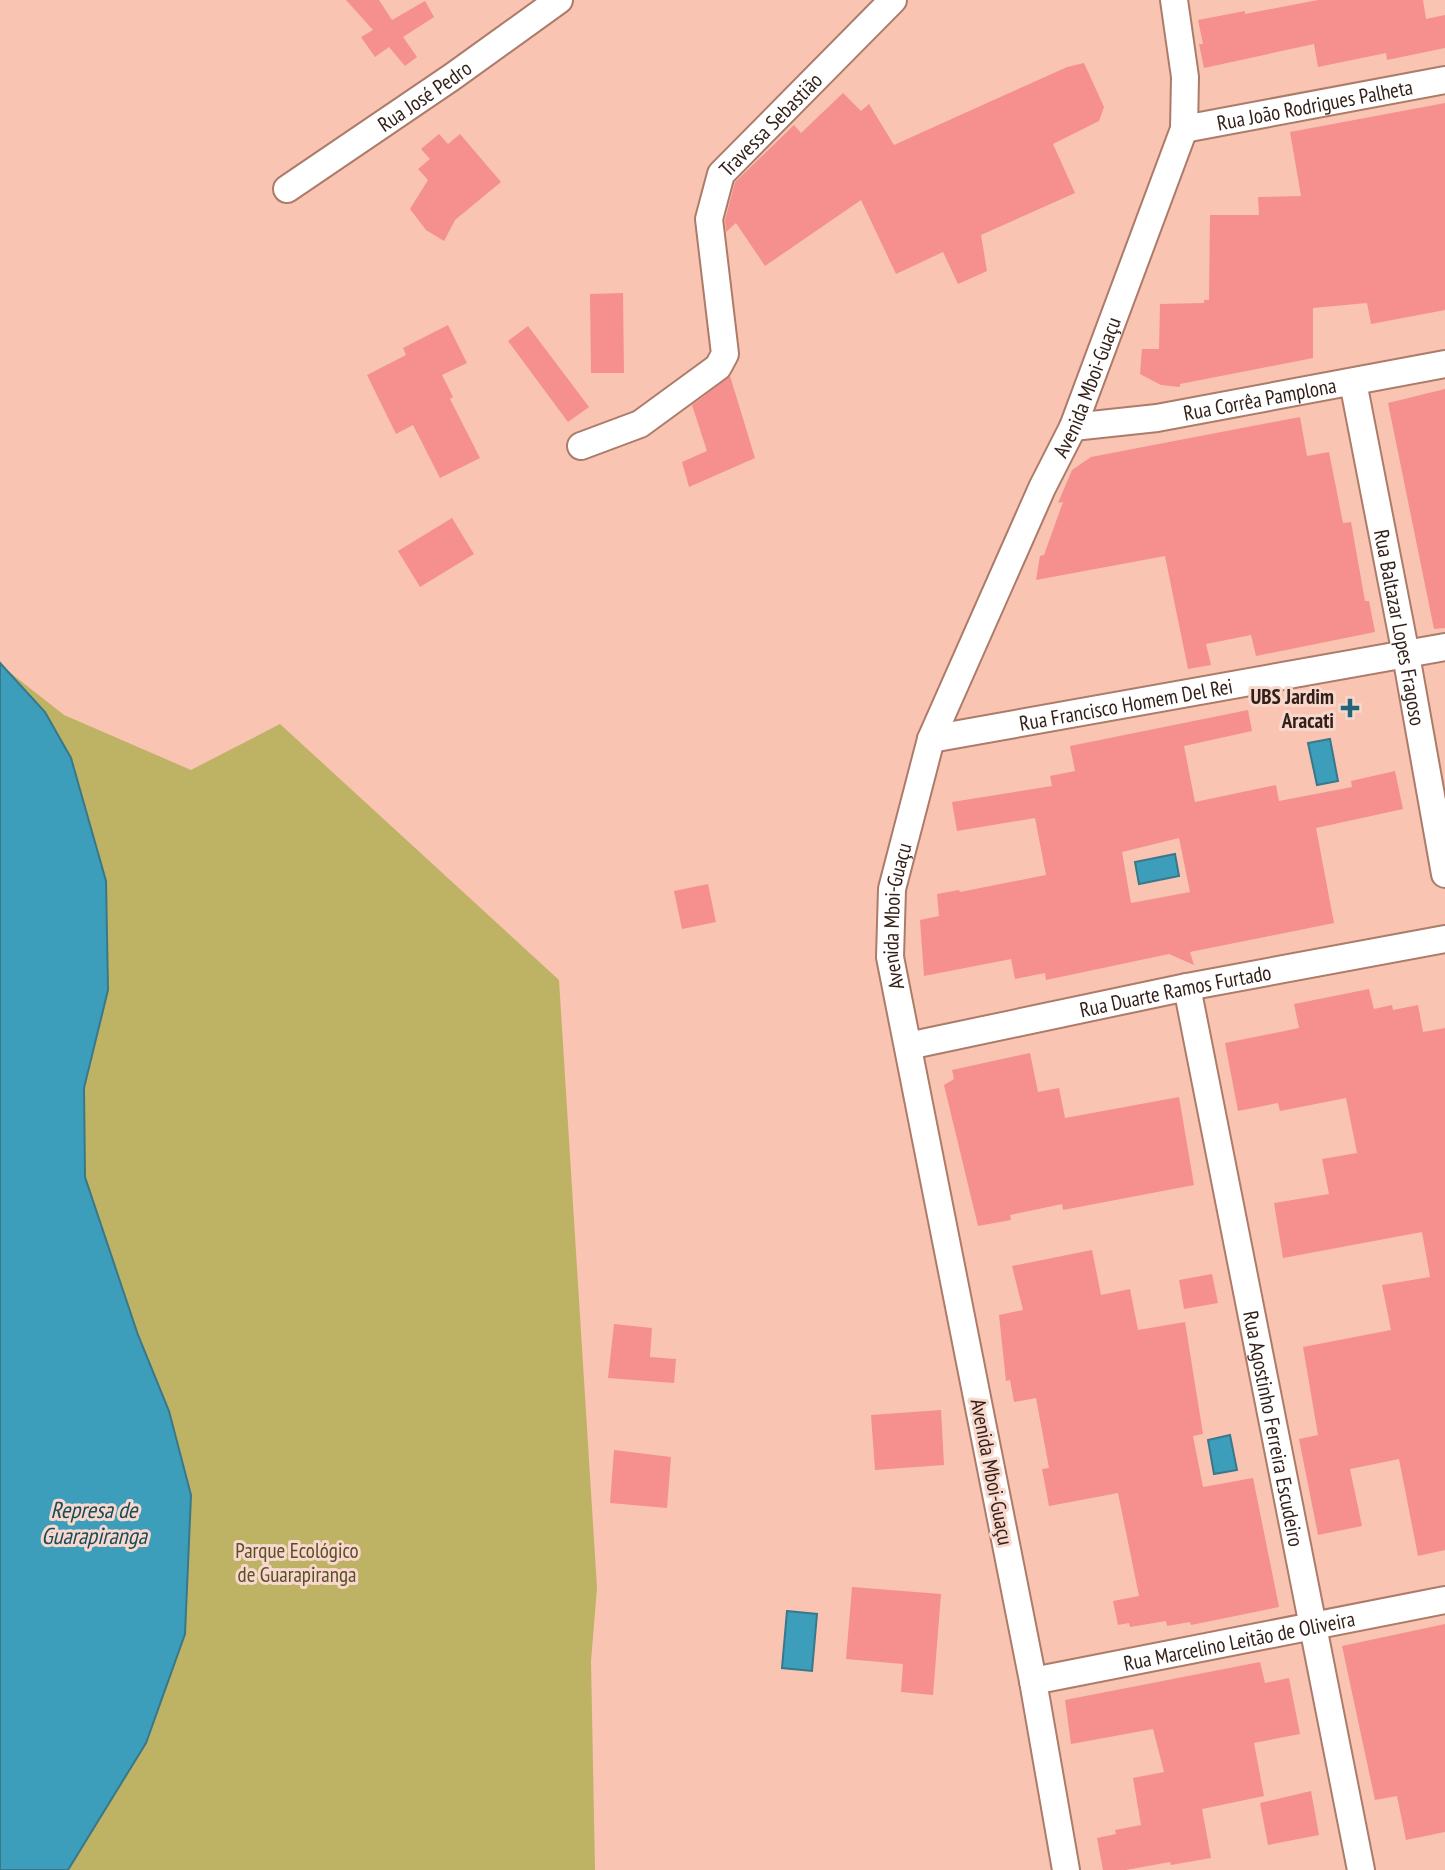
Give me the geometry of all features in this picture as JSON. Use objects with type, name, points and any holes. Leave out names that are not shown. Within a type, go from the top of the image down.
[{"type":"street","name":"Rua José Pedro","points":[[287,189],[452,77],[559,0]]},
{"type":"street","name":"Travessa Sebastião","points":[[581,446],[640,424],[718,367],[725,354],[709,219],[721,174],[893,0]]},
{"type":"street","name":"Avenida Mboi-Guaçu","points":[[1066,1870],[1033,1681],[890,957],[892,889],[921,772],[932,739],[1042,488],[1073,427],[1184,129],[1185,78],[1174,0]]},
{"type":"street","name":"Rua João Rodrigues Palheta","points":[[1184,129],[1445,80]]},
{"type":"street","name":"Rua Corrêa Pamplona","points":[[1073,427],[1157,418],[1445,364]]},
{"type":"street","name":"Rua Baltazar Lopes Fragoso","points":[[1353,382],[1445,874]]},
{"type":"street","name":"Rua Francisco Homem Del Rei","points":[[932,739],[1445,647]]},
{"type":"street","name":"Rua Duarte Ramos Furtado","points":[[908,1046],[1187,986],[1445,939]]},
{"type":"street","name":"Rua Agostinho Ferreira Escudeiro","points":[[1187,986],[1362,1870]]},
{"type":"street","name":"Rua Marcelino Leitão de Oliveira","points":[[1033,1681],[1445,1600]]},
{"type":"green space","name":"Parque Ecológico de Guarapiranga","points":[[0,661],[3,667],[64,715],[191,770],[280,724],[559,980],[597,1588],[591,1661],[595,1870],[0,1870]]},
{"type":"water","name":"Represa de Guarapiranga","points":[[0,663],[45,712],[71,758],[106,881],[108,990],[84,1088],[85,1177],[138,1335],[169,1411],[191,1495],[185,1634],[146,1743],[68,1870],[0,1870]]},
{"type":"water","points":[[1330,739],[1338,781],[1317,785],[1308,743]]},
{"type":"water","points":[[1175,854],[1179,876],[1139,884],[1135,862]]},
{"type":"water","points":[[1230,1435],[1237,1470],[1214,1474],[1208,1440]]},
{"type":"water","points":[[787,1611],[817,1614],[812,1671],[782,1668]]},
{"type":"building","points":[[346,0],[379,0],[392,20],[425,1],[434,17],[403,37],[417,57],[405,66],[389,47],[375,57],[361,37],[373,30]]},
{"type":"building","points":[[1318,0],[1423,0],[1426,19],[1445,15],[1445,48],[1387,60],[1386,53],[1318,67],[1314,44],[1204,68],[1198,20]]},
{"type":"building","points":[[1084,63],[1104,107],[1099,121],[1053,144],[1075,193],[981,235],[987,271],[958,284],[943,252],[896,274],[861,200],[765,266],[736,223],[726,232],[725,220],[735,182],[794,125],[801,133],[843,93],[861,111],[869,104],[894,145],[1067,67]]},
{"type":"building","points":[[1445,103],[1445,310],[1371,324],[1367,303],[1313,308],[1313,358],[1180,384],[1180,387],[1161,385],[1140,374],[1142,349],[1159,349],[1160,304],[1204,303],[1204,300],[1209,300],[1210,215],[1259,215],[1258,197],[1301,196],[1290,132]]},
{"type":"building","points":[[439,134],[448,144],[460,134],[501,182],[455,220],[444,241],[426,230],[410,209],[428,180],[418,169],[430,159],[421,149]]},
{"type":"building","points":[[623,293],[624,373],[591,373],[590,294]]},
{"type":"building","points":[[448,325],[467,363],[442,375],[453,397],[450,399],[480,458],[440,478],[413,425],[396,434],[367,375],[406,355],[403,348]]},
{"type":"building","points":[[528,326],[589,407],[568,422],[508,341]]},
{"type":"building","points":[[730,376],[755,458],[689,487],[682,462],[707,451],[692,405]]},
{"type":"building","points":[[1445,389],[1445,628],[1434,629],[1388,403]]},
{"type":"building","points":[[1300,417],[1307,456],[1329,452],[1343,523],[1351,522],[1365,601],[1369,601],[1375,632],[1256,656],[1251,635],[1206,644],[1211,665],[1188,669],[1165,556],[1036,580],[1040,556],[1044,555],[1063,502],[1058,503],[1072,470],[1091,457]]},
{"type":"building","points":[[452,518],[474,554],[420,587],[398,551]]},
{"type":"building","points":[[1248,710],[1252,731],[1184,746],[1195,802],[1276,785],[1279,801],[1352,787],[1351,781],[1395,771],[1403,809],[1316,828],[1334,923],[1190,952],[1194,965],[1169,954],[1046,980],[1045,973],[1015,979],[1011,959],[924,976],[920,920],[939,916],[937,894],[1046,875],[1035,818],[957,831],[952,802],[1052,786],[1050,776],[1075,771],[1070,746]],"holes":[[[1179,838],[1190,892],[1131,903],[1122,852]]]},
{"type":"building","points":[[708,884],[716,922],[682,929],[674,891]]},
{"type":"building","points":[[1369,989],[1374,1009],[1392,1005],[1393,1010],[1418,1005],[1423,1032],[1445,1028],[1445,1550],[1418,1556],[1399,1459],[1350,1469],[1362,1526],[1318,1535],[1299,1439],[1318,1435],[1303,1347],[1391,1330],[1382,1285],[1430,1277],[1422,1232],[1283,1258],[1274,1203],[1329,1194],[1322,1159],[1357,1153],[1346,1098],[1280,1111],[1278,1103],[1238,1111],[1225,1043],[1299,1028],[1294,1004]]},
{"type":"building","points":[[1030,1053],[1038,1092],[1059,1088],[1065,1118],[1179,1097],[1194,1185],[1063,1210],[1062,1204],[1010,1215],[1011,1220],[978,1226],[944,1085],[954,1079],[952,1070]]},
{"type":"building","points":[[1092,1250],[1101,1295],[1130,1289],[1138,1330],[1185,1322],[1203,1434],[1193,1436],[1203,1487],[1253,1478],[1279,1607],[1191,1625],[1190,1622],[1167,1626],[1166,1621],[1130,1627],[1129,1623],[1118,1625],[1113,1601],[1139,1596],[1118,1493],[1049,1506],[1042,1469],[1049,1468],[1036,1398],[1014,1402],[1010,1380],[1006,1381],[999,1315],[1023,1310],[1012,1266]]},
{"type":"building","points":[[1212,1274],[1218,1303],[1184,1309],[1179,1280]]},
{"type":"building","points":[[614,1324],[652,1328],[650,1357],[676,1359],[674,1383],[608,1378]]},
{"type":"building","points":[[941,1410],[944,1465],[875,1470],[871,1415]]},
{"type":"building","points":[[614,1450],[671,1457],[667,1508],[610,1503]]},
{"type":"building","points":[[852,1587],[941,1594],[933,1695],[901,1692],[903,1664],[846,1659]]},
{"type":"building","points":[[1445,1624],[1445,1832],[1406,1840],[1397,1796],[1375,1800],[1342,1646]]},
{"type":"building","points":[[1260,1662],[1265,1683],[1289,1678],[1300,1734],[1254,1743],[1264,1796],[1202,1809],[1211,1858],[1126,1870],[1103,1870],[1097,1838],[1116,1834],[1115,1830],[1141,1825],[1133,1778],[1164,1772],[1153,1729],[1071,1744],[1065,1700]]},
{"type":"building","points":[[1311,1791],[1319,1835],[1268,1845],[1260,1803]]},
{"type":"place","name":"UBS Jardim Aracati","points":[[1350,708]]}]
